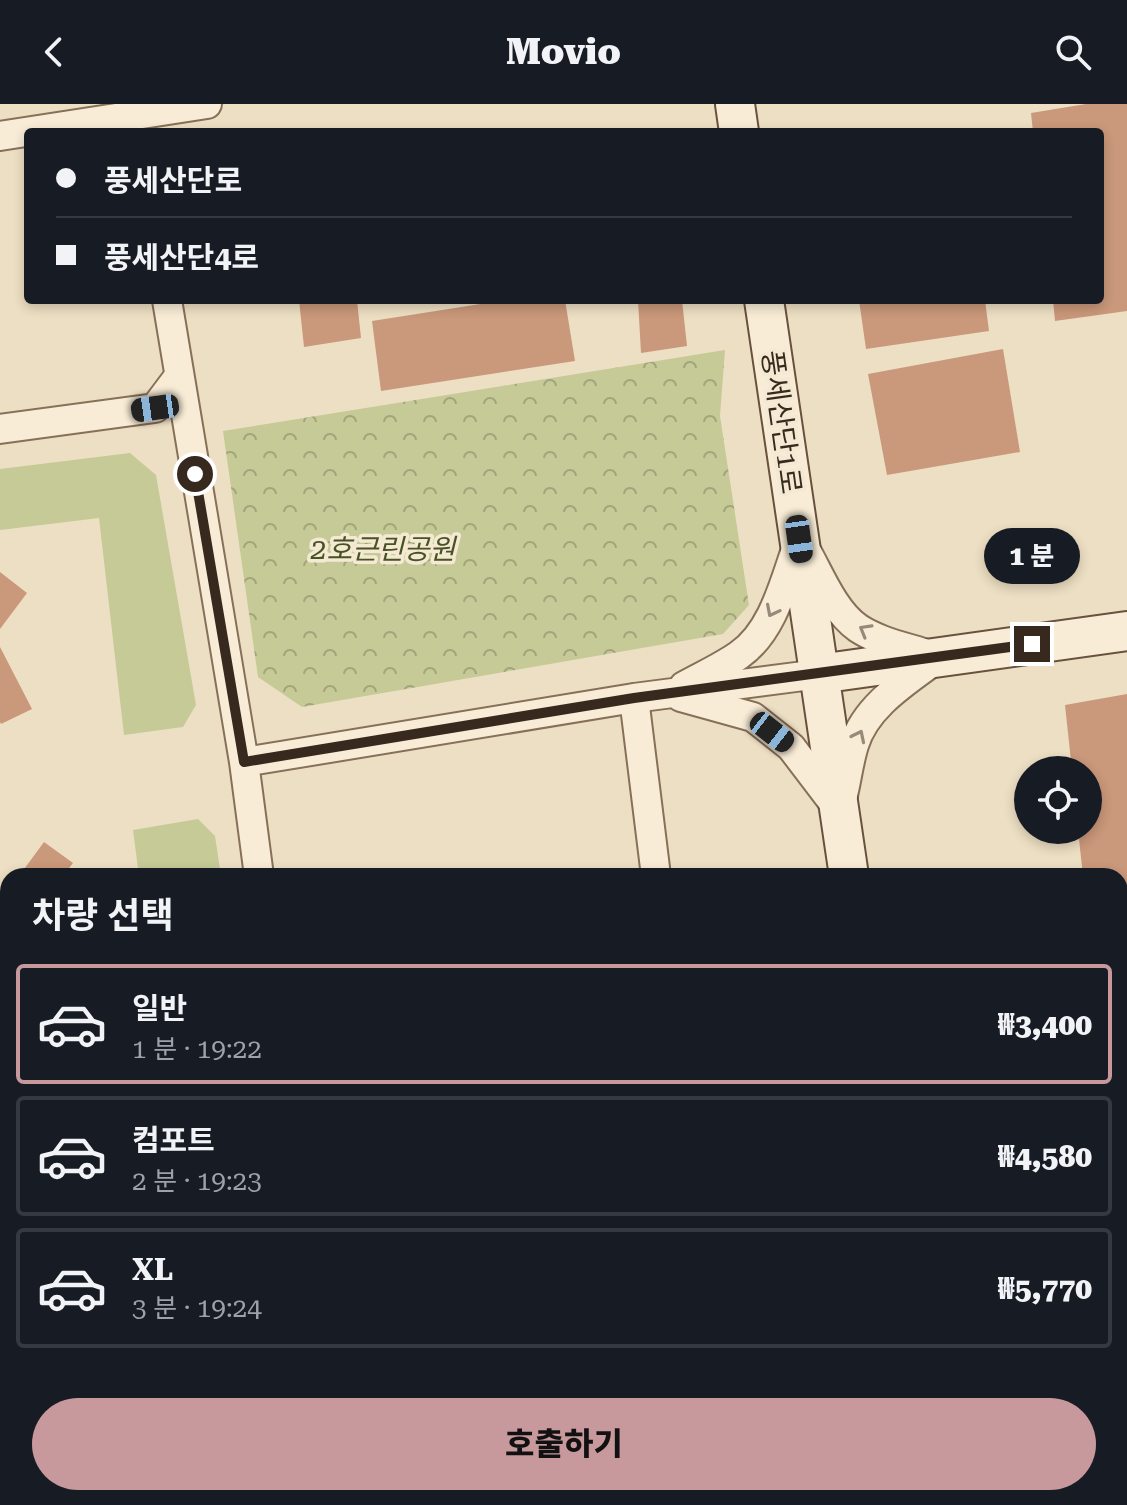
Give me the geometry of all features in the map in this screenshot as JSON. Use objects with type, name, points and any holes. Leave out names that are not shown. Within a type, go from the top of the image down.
[{"type":"street","points":[[56,128],[207,104]]},
{"type":"street","points":[[735,104],[738,128]]},
{"type":"street","points":[[0,136],[24,133]]},
{"type":"street","points":[[168,304],[244,762],[258,868]]},
{"type":"street","name":"풍세산단1로","points":[[765,304],[848,868]]},
{"type":"street","points":[[155,408],[179,376]]},
{"type":"street","points":[[0,429],[155,408],[170,419],[191,446]]},
{"type":"street","points":[[799,539],[831,597],[856,626],[882,639],[938,658]]},
{"type":"street","points":[[669,694],[741,654],[760,635],[776,605],[799,539]]},
{"type":"street","points":[[244,762],[634,698],[1127,631]]},
{"type":"street","points":[[840,811],[854,743],[870,715],[892,692],[938,658]]},
{"type":"street","points":[[669,694],[753,717],[791,747],[840,811]]},
{"type":"street","points":[[634,698],[655,868]]},
{"type":"green space","name":"2호근린공원","points":[[725,350],[720,416],[749,605],[723,634],[302,707],[258,677],[223,431]]},
{"type":"green space","points":[[130,453],[156,475],[196,705],[183,727],[124,735],[99,518],[0,530],[0,469]]},
{"type":"green space","points":[[198,819],[215,836],[220,868],[138,868],[133,830]]},
{"type":"building","points":[[1086,104],[1127,104],[1127,311],[1055,321],[1053,304],[1104,304],[1104,128],[1033,128],[1031,113]]},
{"type":"building","points":[[299,304],[357,304],[361,338],[304,347]]},
{"type":"building","points":[[480,304],[566,304],[575,361],[381,391],[372,321]]},
{"type":"building","points":[[638,304],[682,304],[687,346],[641,353]]},
{"type":"building","points":[[860,304],[986,304],[989,331],[866,349]]},
{"type":"building","points":[[1003,349],[1020,452],[887,475],[868,374]]},
{"type":"building","points":[[0,572],[27,593],[0,629]]},
{"type":"building","points":[[0,647],[32,709],[1,724],[0,722]]},
{"type":"building","points":[[1127,694],[1127,868],[1082,868],[1080,844],[1102,844],[1102,756],[1070,756],[1065,705]]},
{"type":"building","points":[[44,842],[73,863],[69,868],[25,868]]},
{"type":"route","points":[[195,474],[244,762],[634,698],[1032,644]]}]
